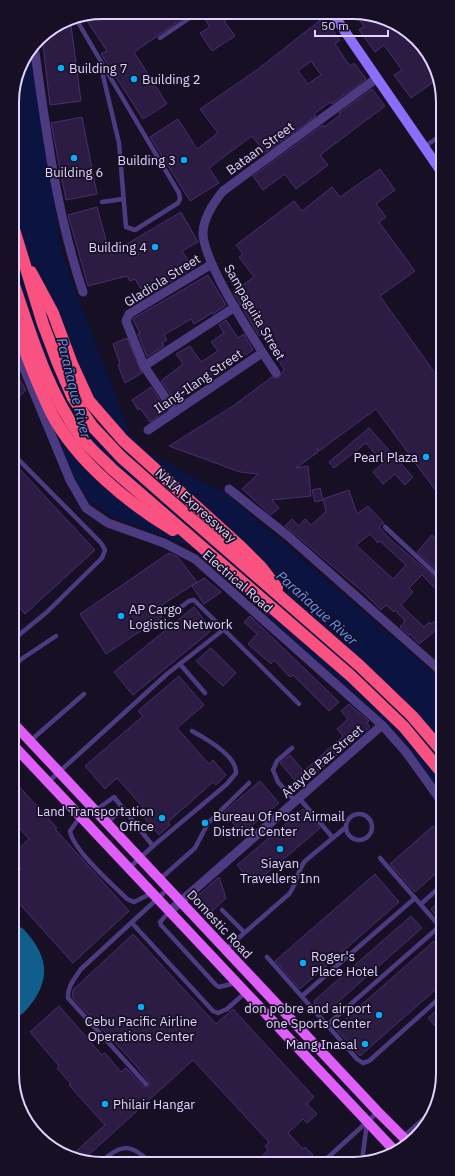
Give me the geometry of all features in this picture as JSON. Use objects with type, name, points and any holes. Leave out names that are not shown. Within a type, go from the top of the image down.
[{"type":"highway","name":"NAIA Expressway","points":[[19,246],[56,361],[73,398],[92,426],[121,457],[295,611],[360,666],[412,716],[436,744]]},
{"type":"highway","points":[[19,259],[35,277],[53,313],[72,364],[89,401],[123,440],[261,567],[295,611]]},
{"type":"highway","points":[[19,299],[49,382],[80,436],[112,469],[351,676],[404,727],[436,766]]},
{"type":"highway","points":[[19,334],[53,416],[77,450],[103,477],[138,506],[198,545]]},
{"type":"main road","points":[[336,19],[436,164]]},
{"type":"main road","name":"Domestic Road","points":[[19,729],[226,950],[251,971],[378,1112],[405,1139]]},
{"type":"main road","name":"Domestic Road","points":[[19,751],[391,1147]]},
{"type":"street","points":[[35,53],[51,164],[60,210],[70,252],[83,292]]},
{"type":"street","name":"Bataan Street","points":[[212,264],[206,248],[203,232],[207,217],[214,202],[223,191],[377,78]]},
{"type":"street","name":"Sampaguita Street","points":[[212,264],[235,308],[276,373]]},
{"type":"street","name":"Gladiola Street","points":[[144,366],[126,322],[126,317],[212,264]]},
{"type":"street","points":[[175,412],[144,366],[235,308]]},
{"type":"street","name":"Ilang-Ilang Street","points":[[148,430],[262,353]]},
{"type":"street","name":"Electrical Road","points":[[19,357],[70,480],[86,508],[108,523],[164,543],[195,559],[382,725],[406,752],[436,794]]},
{"type":"street","points":[[229,489],[288,536],[436,667]]},
{"type":"street","name":"Atayde Paz Street","points":[[170,911],[382,725]]},
{"type":"lane","points":[[160,38],[187,19]]},
{"type":"lane","points":[[78,23],[100,63],[136,119],[179,193],[180,199],[178,203],[135,230],[126,227],[119,143],[100,63]]},
{"type":"lane","points":[[424,147],[436,139]]},
{"type":"lane","points":[[102,202],[123,199]]},
{"type":"lane","points":[[19,460],[101,543],[104,550],[102,558],[52,606],[19,635]]},
{"type":"lane","points":[[385,527],[436,574]]},
{"type":"lane","points":[[169,616],[189,601],[194,600],[299,704]]},
{"type":"lane","points":[[48,782],[180,664],[223,630]]},
{"type":"lane","points":[[19,662],[56,636]]},
{"type":"lane","points":[[180,664],[205,693]]},
{"type":"lane","points":[[30,741],[84,694]]},
{"type":"lane","points":[[128,868],[228,784],[236,773],[233,763],[223,752],[192,731]]},
{"type":"lane","points":[[292,748],[277,761],[273,770],[278,782],[297,799],[333,838]]},
{"type":"lane","points":[[160,879],[195,848],[208,823],[249,783]]},
{"type":"lane","points":[[95,811],[114,797],[153,846]]},
{"type":"lane","points":[[107,823],[124,808]]},
{"type":"lane","points":[[226,950],[244,932],[289,894],[294,885],[300,867],[346,827],[349,819],[356,814],[365,815],[369,817],[372,825],[368,837],[360,840],[352,838],[346,827]]},
{"type":"lane","points":[[80,817],[70,831],[71,837],[78,848],[127,899],[134,902],[155,896],[169,888]]},
{"type":"lane","points":[[380,858],[436,921]]},
{"type":"lane","points":[[421,904],[436,890]]},
{"type":"lane","points":[[146,1084],[68,998],[68,993],[70,985],[81,969],[132,923],[155,896]]},
{"type":"lane","points":[[302,996],[415,898]]},
{"type":"lane","points":[[222,910],[244,932]]},
{"type":"lane","points":[[170,911],[160,922],[161,925],[216,985],[219,987],[237,983]]},
{"type":"lane","points":[[132,923],[213,1011],[218,1013],[223,1011],[246,992]]},
{"type":"lane","points":[[328,1024],[436,931]]},
{"type":"lane","points":[[267,957],[328,1024],[357,1059],[363,1062],[369,1061],[436,1001]]},
{"type":"lane","points":[[328,1157],[378,1112]]},
{"type":"lane","points":[[363,1156],[367,1122]]},
{"type":"lane","points":[[408,1136],[417,1126]]},
{"type":"lane","points":[[106,1157],[111,1152],[120,1148],[131,1148],[145,1157]]},
{"type":"water","name":"Parañaque River","points":[[32,58],[62,254],[130,433],[147,452],[228,495],[436,675],[436,785],[394,730],[189,546],[111,516],[75,492],[19,343],[19,97],[23,76]]},
{"type":"building","points":[[102,19],[182,19],[134,52],[167,104],[143,119],[101,54],[107,51],[87,21]]},
{"type":"building","points":[[205,19],[227,19],[224,21],[235,36],[212,51],[200,33],[210,27]]},
{"type":"building","points":[[322,19],[324,19],[340,40],[335,44],[350,66],[354,63],[366,79],[332,104],[330,102],[314,114],[316,116],[265,153],[252,136],[209,168],[219,183],[190,201],[150,137],[178,119],[197,149],[218,133],[200,109],[257,70]],"holes":[[[311,61],[321,75],[308,84],[298,71]]]},
{"type":"building","points":[[359,20],[379,23],[399,33],[412,43],[430,70],[433,82],[411,98],[394,75],[402,70],[384,45],[375,52],[359,30],[364,26]]},
{"type":"building","name":"Building 7","points":[[71,25],[81,101],[50,105],[43,43],[56,33]]},
{"type":"building","points":[[372,89],[385,106],[320,155],[328,165],[296,189],[285,174],[263,190],[253,176],[323,125],[324,127],[340,115],[339,113]]},
{"type":"building","name":"Building 6","points":[[82,117],[97,194],[66,200],[51,123]]},
{"type":"building","points":[[380,169],[395,190],[376,204],[386,217],[379,222],[415,271],[380,296],[436,375],[436,491],[376,409],[319,451],[317,448],[318,452],[296,468],[308,466],[311,496],[272,500],[279,508],[271,515],[242,489],[258,474],[240,472],[169,446],[233,406],[272,377],[279,378],[284,369],[262,335],[259,336],[233,292],[254,277],[239,257],[243,254],[236,245],[294,201],[302,211],[332,187],[340,197]]},
{"type":"building","points":[[97,207],[110,254],[181,212],[198,242],[182,251],[193,268],[146,297],[135,279],[130,281],[127,276],[88,286],[68,215]]},
{"type":"building","points":[[208,275],[226,305],[194,324],[191,319],[164,335],[167,340],[162,343],[164,346],[147,357],[138,334],[140,333],[133,320],[134,318]]},
{"type":"building","points":[[226,320],[238,338],[244,334],[253,350],[175,401],[161,381],[183,364],[176,354],[190,346],[201,362],[218,351],[211,342],[224,333],[219,325]]},
{"type":"building","points":[[127,338],[142,373],[125,383],[118,365],[120,364],[113,344]]},
{"type":"building","points":[[19,379],[26,390],[19,396]]},
{"type":"building","points":[[151,387],[167,410],[150,422],[140,408],[138,410],[132,400]]},
{"type":"building","points":[[369,428],[413,477],[405,485],[395,474],[383,484],[373,472],[383,463],[366,443],[334,468],[329,462]]},
{"type":"building","points":[[19,468],[95,550],[25,614],[19,607]]},
{"type":"building","points":[[320,488],[323,500],[315,502],[312,490]]},
{"type":"building","points":[[349,490],[357,514],[368,506],[384,523],[379,527],[390,539],[436,579],[436,589],[422,575],[409,588],[413,592],[401,605],[424,627],[429,622],[431,624],[436,620],[436,632],[435,631],[419,644],[410,634],[409,635],[400,627],[405,621],[395,610],[394,612],[386,605],[381,610],[363,592],[285,526],[292,519],[299,526],[305,519],[311,525],[326,512],[323,499]],"holes":[[[370,534],[378,543],[380,541],[406,565],[393,579],[356,545]]]},
{"type":"building","points":[[432,535],[436,539],[436,569],[417,552]]},
{"type":"building","name":"AP Cargo Logistics Network","points":[[169,553],[178,557],[197,582],[156,609],[162,617],[106,654],[80,614]]},
{"type":"building","points":[[204,578],[221,592],[204,604],[192,586]]},
{"type":"building","points":[[194,607],[212,630],[133,695],[114,672]]},
{"type":"building","points":[[250,616],[339,702],[329,711],[293,675],[290,677],[274,660],[271,664],[248,644],[257,634],[244,622]]},
{"type":"building","points":[[211,648],[236,673],[223,686],[196,661]]},
{"type":"building","points":[[179,676],[204,705],[177,728],[209,764],[213,760],[226,775],[216,785],[213,782],[168,822],[170,825],[159,835],[145,819],[150,815],[117,778],[105,789],[85,766],[143,716],[138,711]]},
{"type":"building","points":[[349,704],[369,721],[367,723],[370,727],[300,786],[280,763],[290,755],[304,771],[343,736],[337,729],[348,719],[341,711]]},
{"type":"building","points":[[260,781],[279,803],[242,834],[224,812]]},
{"type":"building","points":[[19,786],[129,911],[73,963],[19,904],[19,871],[21,869],[19,867],[19,848],[29,839],[19,828]]},
{"type":"building","points":[[303,809],[320,828],[253,885],[237,865]]},
{"type":"building","points":[[433,826],[436,829],[436,873],[415,892],[390,864]]},
{"type":"building","points":[[375,874],[399,902],[300,989],[275,961]]},
{"type":"building","points":[[219,877],[226,898],[208,915],[194,899]]},
{"type":"building","points":[[436,904],[436,915],[431,909]]},
{"type":"building","points":[[411,916],[422,928],[323,1015],[314,1005],[315,1000]]},
{"type":"building","points":[[133,934],[216,1024],[233,1009],[314,1097],[307,1104],[317,1114],[307,1123],[303,1119],[288,1133],[303,1149],[305,1147],[313,1155],[311,1157],[262,1157],[268,1150],[265,1146],[269,1142],[193,1060],[88,1155],[75,1152],[105,1125],[69,1085],[71,1084],[57,1068],[59,1066],[30,1032],[59,1006],[102,1055],[105,1053],[121,1072],[126,1068],[144,1087],[149,1086],[149,1082],[133,1062],[72,997],[73,990]]},
{"type":"building","points":[[434,941],[436,944],[436,989],[360,1056],[335,1028]]},
{"type":"building","points":[[436,1011],[436,1027],[428,1018]]},
{"type":"taxiway","points":[[19,944],[27,955],[31,971],[27,986],[19,998]]},
{"type":"place","name":"Building 7","points":[[61,68]]},
{"type":"place","name":"Building 2","points":[[134,79]]},
{"type":"place","name":"Building 6","points":[[74,158]]},
{"type":"place","name":"Building 3","points":[[184,160]]},
{"type":"place","name":"Building 4","points":[[155,247]]},
{"type":"place","name":"Pearl Plaza","points":[[426,457]]},
{"type":"place","name":"AP Cargo Logistics Network","points":[[121,616]]},
{"type":"place","name":"Land Transportation Office","points":[[162,818]]},
{"type":"place","name":"Bureau Of Post Airmail District Center","points":[[205,823]]},
{"type":"place","name":"Siayan Travellers Inn","points":[[280,849]]},
{"type":"place","name":"Roger's Place Hotel","points":[[303,963]]},
{"type":"place","name":"Cebu Pacific Airline Operations Center","points":[[141,1007]]},
{"type":"place","name":"don pobre and airport one Sports Center","points":[[379,1015]]},
{"type":"place","name":"Mang Inasal","points":[[365,1044]]},
{"type":"place","name":"Philair Hangar","points":[[105,1104]]}]
